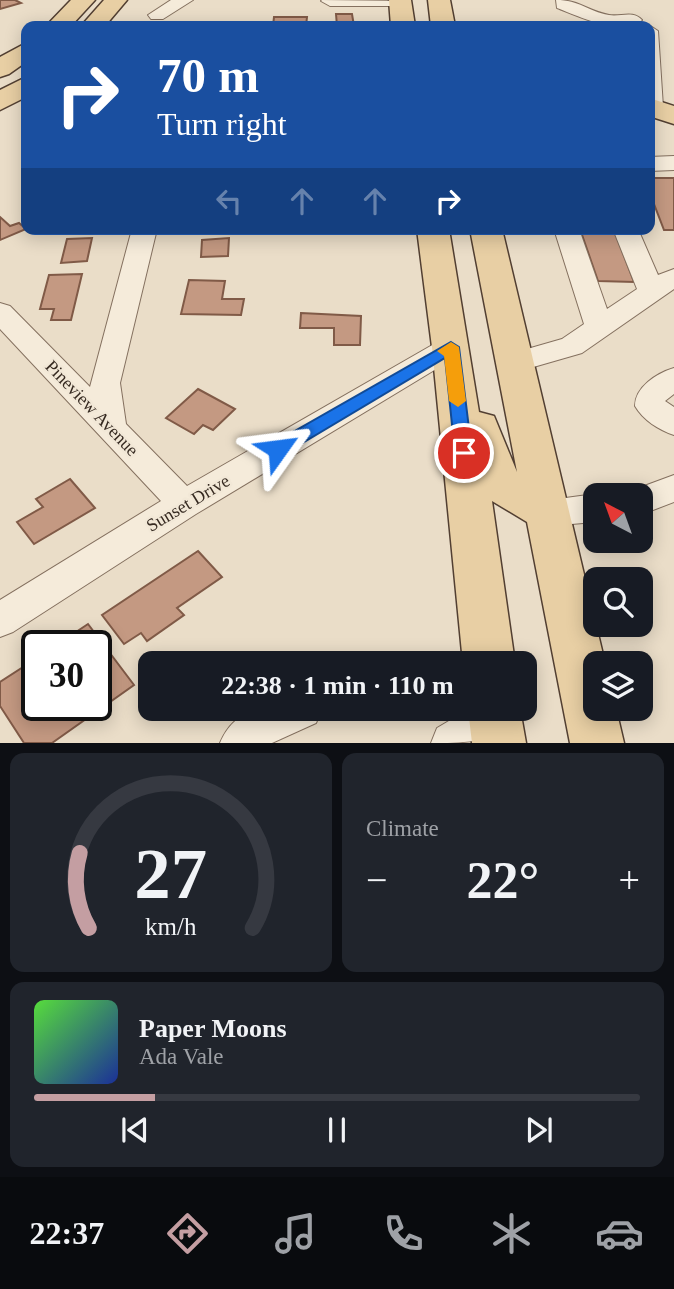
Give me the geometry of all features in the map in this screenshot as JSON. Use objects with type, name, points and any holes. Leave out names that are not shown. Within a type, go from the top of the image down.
[{"type":"main road","points":[[63,21],[84,0]]},
{"type":"main road","points":[[97,21],[116,0]]},
{"type":"main road","points":[[400,0],[402,21]]},
{"type":"main road","points":[[439,0],[442,21]]},
{"type":"main road","points":[[0,70],[21,54]]},
{"type":"main road","points":[[0,70],[21,72]]},
{"type":"main road","points":[[0,102],[21,88]]},
{"type":"main road","points":[[434,235],[451,347],[488,651]]},
{"type":"main road","points":[[487,235],[597,743]]},
{"type":"main road","points":[[451,347],[470,355],[479,420],[495,480],[510,493],[548,512]]},
{"type":"street","points":[[157,15],[184,0]]},
{"type":"street","points":[[330,5],[400,0]]},
{"type":"street","points":[[565,0],[563,4],[608,21]]},
{"type":"street","points":[[582,0],[630,21]]},
{"type":"street","points":[[644,0],[646,21]]},
{"type":"street","points":[[655,32],[674,40]]},
{"type":"street","points":[[655,84],[659,109]]},
{"type":"street","points":[[655,164],[674,163]]},
{"type":"street","points":[[111,428],[105,383],[143,235]]},
{"type":"street","points":[[568,235],[599,327]]},
{"type":"street","points":[[516,362],[572,346],[663,285],[629,235]]},
{"type":"street","name":"Pineview Avenue","points":[[0,312],[184,504]]},
{"type":"street","name":"Sunset Drive","points":[[0,620],[184,504],[451,347]]},
{"type":"street","points":[[674,378],[650,397],[650,406],[674,423]]},
{"type":"street","points":[[653,497],[674,488]]},
{"type":"street","points":[[548,512],[583,509]]},
{"type":"street","points":[[241,743],[254,730],[275,721]]},
{"type":"building","points":[[0,0],[15,0],[21,3],[0,9]]},
{"type":"building","points":[[336,14],[352,14],[353,21],[337,21]]},
{"type":"building","points":[[274,17],[307,17],[307,21],[274,21]]},
{"type":"building","points":[[655,178],[674,178],[674,230],[664,230],[655,207]]},
{"type":"building","points":[[0,217],[10,226],[21,225],[21,231],[0,240]]},
{"type":"building","points":[[582,235],[616,235],[634,282],[598,281]]},
{"type":"building","points":[[92,238],[87,261],[61,263],[67,239]]},
{"type":"building","points":[[229,238],[228,256],[201,257],[202,240]]},
{"type":"building","points":[[82,274],[71,320],[51,320],[54,309],[40,309],[49,275]]},
{"type":"building","points":[[189,280],[225,281],[222,299],[244,299],[241,315],[181,314]]},
{"type":"building","points":[[301,313],[361,316],[360,345],[334,345],[334,328],[300,328]]},
{"type":"building","points":[[198,389],[235,409],[213,430],[203,425],[194,434],[166,418]]},
{"type":"building","points":[[70,479],[95,508],[34,544],[17,522],[43,507],[36,499]]},
{"type":"building","points":[[198,551],[222,577],[177,608],[184,615],[147,641],[141,633],[124,644],[102,615]]},
{"type":"building","points":[[88,624],[93,630],[79,630]]},
{"type":"building","points":[[112,656],[134,685],[112,701]]},
{"type":"building","points":[[21,668],[21,721],[83,721],[52,743],[24,743],[0,706],[0,682]]},
{"type":"slow traffic","points":[[445,351],[451,347],[458,401]]},
{"type":"route","points":[[278,449],[451,347],[464,453]]}]
